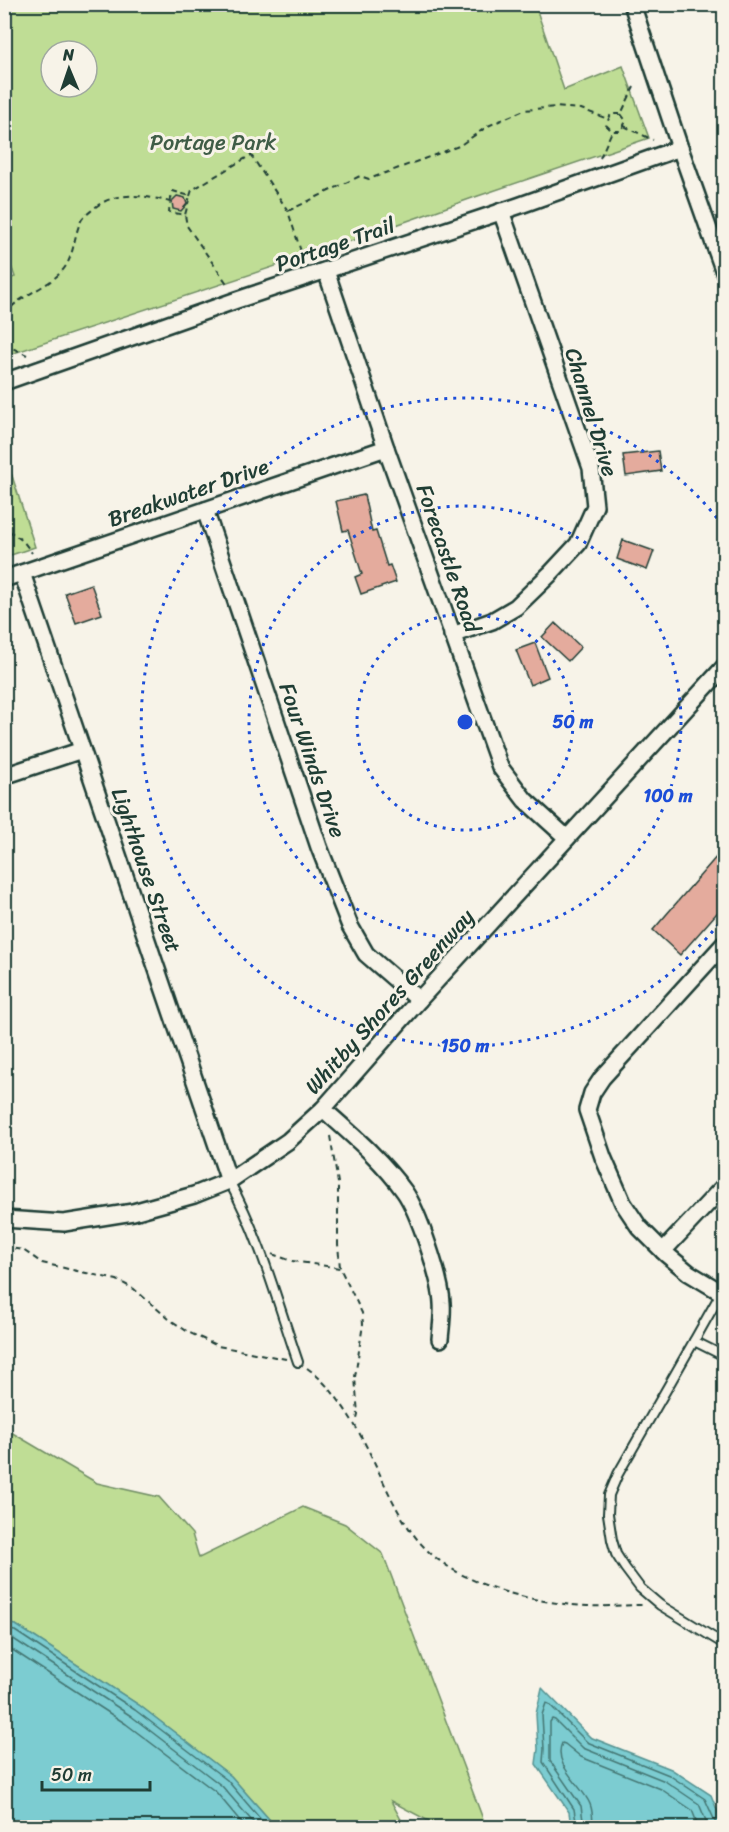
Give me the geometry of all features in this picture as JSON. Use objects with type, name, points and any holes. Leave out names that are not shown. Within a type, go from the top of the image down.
[{"type":"street","points":[[632,4],[724,272]]},
{"type":"street","name":"Portage Trail","points":[[4,382],[680,148]]},
{"type":"street","name":"Channel Drive","points":[[452,635],[492,621],[516,607],[578,544],[595,506],[591,468],[501,211]]},
{"type":"street","name":"Forecastle Road","points":[[326,271],[386,448],[500,767],[525,800],[567,838]]},
{"type":"street","name":"Breakwater Drive","points":[[4,579],[386,448]]},
{"type":"street","name":"Four Winds Drive","points":[[205,510],[319,847],[350,926],[366,954],[419,1000]]},
{"type":"street","name":"Lighthouse Street","points":[[22,573],[230,1180]]},
{"type":"street","name":"Whitby Shores Greenway","points":[[4,1219],[64,1223],[133,1212],[194,1196],[230,1180],[288,1141],[323,1109],[419,1000],[724,667]]},
{"type":"street","points":[[4,776],[82,750]]},
{"type":"street","points":[[723,1294],[689,1273],[639,1227],[623,1203],[603,1157],[587,1110],[592,1093],[602,1078],[724,944]]},
{"type":"street","points":[[323,1109],[369,1151],[406,1193],[419,1221],[436,1274],[442,1302],[440,1339]]},
{"type":"street","points":[[663,1251],[724,1186]]},
{"type":"lane","points":[[230,1180],[244,1206],[298,1362]]},
{"type":"lane","points":[[723,1294],[618,1474],[609,1495],[608,1514],[616,1554],[640,1588],[660,1605],[724,1644]]},
{"type":"lane","points":[[694,1341],[724,1356]]},
{"type":"path","points":[[621,114],[634,87]]},
{"type":"path","points":[[288,211],[360,176],[369,179],[459,146],[488,126],[524,110],[555,107],[581,109],[608,119]]},
{"type":"path","points":[[611,114],[621,114],[626,121],[624,126],[621,131],[612,131],[606,124],[608,119],[611,114]]},
{"type":"path","points":[[624,126],[653,140]]},
{"type":"path","points":[[600,158],[612,131]]},
{"type":"path","points":[[228,285],[187,226],[185,215],[192,190],[251,155],[288,211],[306,268]]},
{"type":"path","points":[[185,215],[169,212],[170,202],[173,191],[190,196]]},
{"type":"path","points":[[4,315],[10,307],[54,279],[65,268],[82,219],[98,204],[119,196],[145,195],[170,202]]},
{"type":"path","points":[[4,344],[27,355]]},
{"type":"path","points":[[4,522],[8,530],[32,551],[34,558]]},
{"type":"path","points":[[4,536],[8,530]]},
{"type":"path","points":[[330,1136],[338,1183],[340,1268],[362,1313],[363,1324],[355,1377],[358,1415],[356,1425]]},
{"type":"path","points":[[4,1247],[23,1250],[42,1263],[117,1280],[134,1289],[188,1332],[218,1346],[298,1362],[318,1376],[356,1425],[392,1500],[414,1536],[437,1559],[455,1571],[475,1581],[536,1599],[587,1605],[660,1605]]},
{"type":"path","points":[[259,1247],[292,1261],[340,1268]]},
{"type":"green space","name":"Portage Park","points":[[4,5],[535,5],[564,90],[623,66],[649,138],[348,242],[5,356],[5,280],[15,277],[4,246]]},
{"type":"green space","points":[[5,454],[35,547],[4,557]]},
{"type":"green space","points":[[4,1428],[97,1483],[159,1497],[192,1534],[199,1558],[303,1507],[345,1524],[383,1554],[486,1827],[440,1827],[391,1801],[405,1827],[276,1827],[231,1776],[139,1705],[16,1625],[5,1623]]},
{"type":"water","points":[[4,1623],[16,1625],[139,1705],[231,1776],[276,1827],[5,1827]]},
{"type":"water","points":[[542,1688],[590,1737],[671,1769],[711,1795],[724,1827],[571,1827],[569,1812],[536,1764],[538,1749],[536,1714]]},
{"type":"building","points":[[177,196],[185,198],[187,204],[181,211],[173,209],[172,201]]},
{"type":"building","points":[[658,451],[661,471],[626,476],[623,455]]},
{"type":"building","points":[[364,495],[372,532],[376,531],[387,566],[390,565],[396,582],[361,594],[355,577],[362,574],[348,530],[343,531],[336,501]]},
{"type":"building","points":[[623,540],[654,551],[647,570],[617,559]]},
{"type":"building","points":[[91,584],[102,614],[76,623],[65,593]]},
{"type":"building","points":[[555,623],[581,647],[568,661],[542,637]]},
{"type":"building","points":[[535,643],[548,677],[530,685],[516,650]]},
{"type":"building","points":[[724,848],[724,905],[680,955],[653,930]]}]
